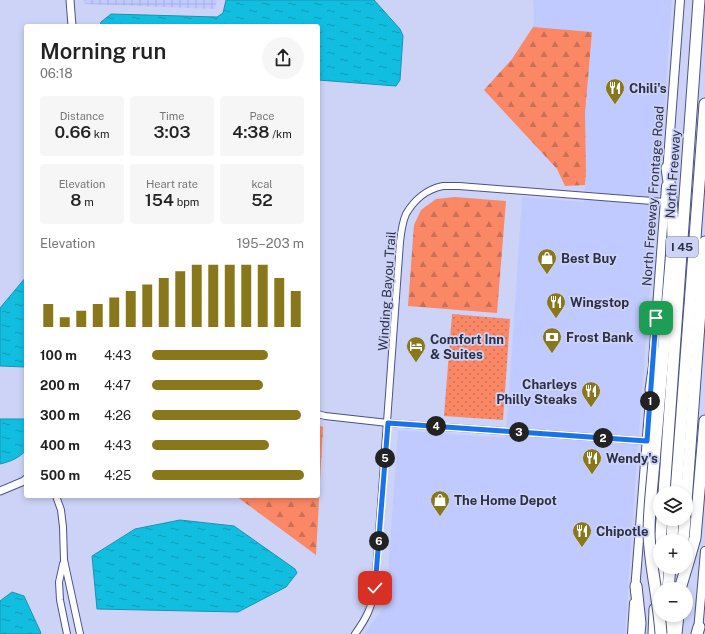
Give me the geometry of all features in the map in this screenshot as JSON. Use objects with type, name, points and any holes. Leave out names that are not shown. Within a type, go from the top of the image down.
[{"type":"highway","name":"North Freeway","points":[[664,486],[699,0]]},
{"type":"highway","name":"North Freeway","points":[[676,486],[705,104]]},
{"type":"highway","points":[[661,634],[660,613],[649,533],[673,218],[667,168]]},
{"type":"highway","name":"I 45","points":[[687,486],[705,242]]},
{"type":"highway","points":[[651,390],[669,282]]},
{"type":"highway","points":[[682,582],[695,538],[705,421]]},
{"type":"highway","points":[[654,634],[658,574]]},
{"type":"highway","points":[[636,586],[640,623],[639,634]]},
{"type":"highway","points":[[664,634],[665,622]]},
{"type":"highway","points":[[667,634],[670,622]]},
{"type":"highway","points":[[676,634],[677,622]]},
{"type":"main road","name":"North Freeway Frontage Road","points":[[632,634],[680,0]]},
{"type":"main road","points":[[698,632],[705,551]]},
{"type":"street","points":[[70,0],[72,24]]},
{"type":"street","name":"Winding Bayou Trail","points":[[355,634],[365,620],[374,598],[402,226],[406,215],[422,195],[442,186],[459,186],[665,202]]},
{"type":"street","points":[[320,415],[388,423],[647,441]]},
{"type":"street","points":[[0,491],[24,481]]},
{"type":"street","points":[[57,498],[61,510],[64,560],[80,634]]},
{"type":"street","points":[[64,560],[59,582],[60,600],[67,634]]},
{"type":"shaded area","points":[[84,0],[217,0],[215,9],[85,4]]},
{"type":"shaded area","points":[[533,0],[672,0],[625,634],[365,634],[387,603],[398,430],[505,438],[522,197],[584,202],[586,171],[585,113],[591,32],[533,27]]},
{"type":"green space","points":[[533,27],[592,32],[585,113],[585,185],[565,186],[557,169],[484,90],[512,59]]},
{"type":"green space","points":[[455,197],[506,201],[497,313],[408,306],[414,225],[421,210],[436,199]]},
{"type":"green space","points":[[452,314],[510,319],[503,420],[444,416]]},
{"type":"green space","points":[[320,426],[323,427],[320,482]]},
{"type":"green space","points":[[239,498],[319,498],[316,555]]},
{"type":"water","points":[[226,0],[374,0],[400,29],[403,36],[400,80],[396,86],[320,80],[320,24],[100,24],[111,14],[217,17],[223,13]]},
{"type":"water","points":[[24,279],[24,367],[0,366],[0,308]]},
{"type":"water","points":[[0,419],[24,419],[24,452],[14,459],[0,464]]},
{"type":"water","points":[[180,520],[234,526],[295,569],[297,573],[286,587],[238,612],[97,609],[92,556],[135,529]]},
{"type":"water","points":[[12,592],[24,596],[41,633],[40,634],[0,634],[0,601]]},
{"type":"place","name":"Chili's","points":[[615,105]]},
{"type":"place","name":"Best Buy","points":[[547,275]]},
{"type":"place","name":"Wingstop","points":[[556,319]]},
{"type":"place","name":"Frost Bank","points":[[552,354]]},
{"type":"place","name":"Comfort Inn & Suites","points":[[416,363]]},
{"type":"place","name":"Charleys Philly Steaks","points":[[591,408]]},
{"type":"place","name":"Wendy's","points":[[592,475]]},
{"type":"place","name":"The Home Depot","points":[[440,517]]},
{"type":"place","name":"Chipotle","points":[[582,548]]},
{"type":"route","points":[[375,588],[388,423],[647,441],[656,318]]}]
